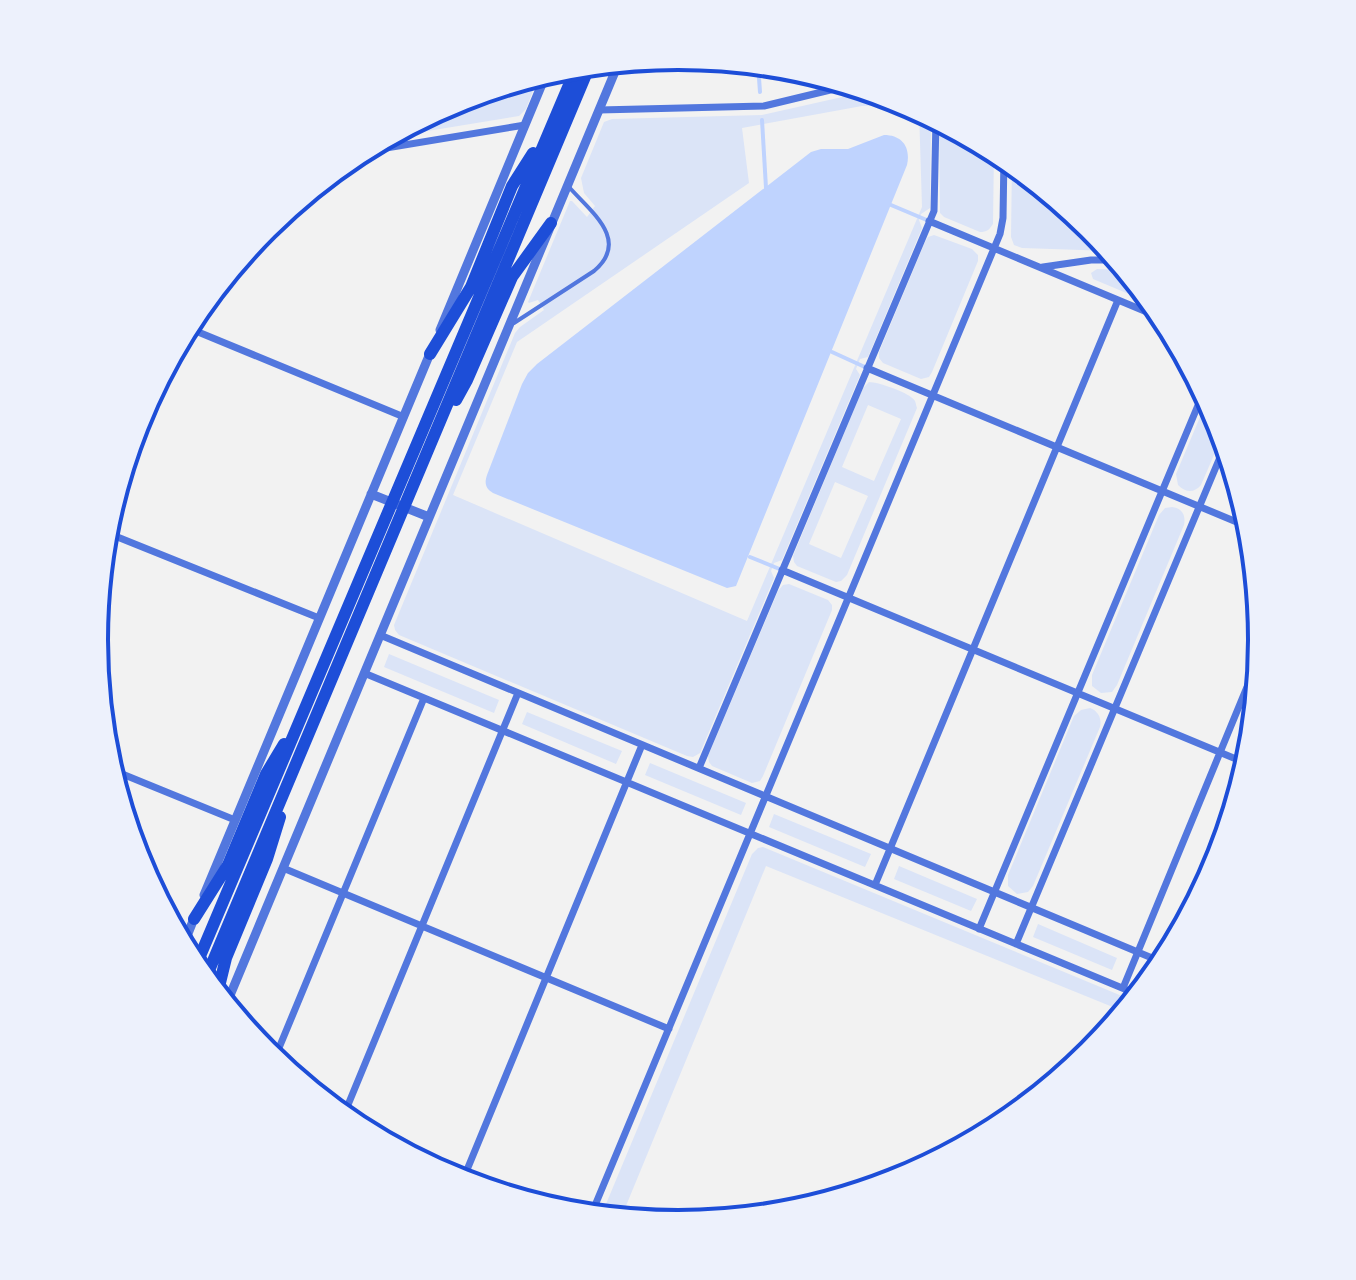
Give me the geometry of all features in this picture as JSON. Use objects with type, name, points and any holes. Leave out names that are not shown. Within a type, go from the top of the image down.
[{"type":"highway","points":[[429,448],[584,78]]},
{"type":"highway","points":[[211,966],[296,763],[571,80]]},
{"type":"highway","points":[[430,354],[471,287],[512,186],[551,127]]},
{"type":"highway","points":[[201,953],[302,714],[398,504],[469,376],[512,277],[551,223]]},
{"type":"highway","points":[[194,919],[228,865],[268,769],[302,714]]},
{"type":"highway","points":[[221,980],[226,958],[270,853],[296,763]]},
{"type":"street","points":[[231,993],[614,74]]},
{"type":"street","points":[[189,932],[541,87]]},
{"type":"street","points":[[599,110],[764,106],[830,90]]},
{"type":"street","points":[[391,147],[525,125]]},
{"type":"street","points":[[699,768],[929,221],[935,203],[936,132]]},
{"type":"street","points":[[596,1204],[994,248],[1003,222],[1004,172]]},
{"type":"street","points":[[929,221],[1143,310]]},
{"type":"street","points":[[1040,268],[1103,260]]},
{"type":"street","points":[[875,885],[1118,300]]},
{"type":"street","points":[[198,332],[404,417]]},
{"type":"street","points":[[867,368],[1235,521]]},
{"type":"street","points":[[979,929],[1198,406]]},
{"type":"street","points":[[1016,944],[1219,460]]},
{"type":"street","points":[[371,494],[429,517]]},
{"type":"street","points":[[118,537],[319,618]]},
{"type":"street","points":[[782,570],[1235,759]]},
{"type":"street","points":[[380,635],[1151,958]]},
{"type":"street","points":[[364,673],[1128,990]]},
{"type":"street","points":[[1123,988],[1246,690]]},
{"type":"street","points":[[348,1105],[518,693]]},
{"type":"street","points":[[279,1047],[424,698]]},
{"type":"street","points":[[467,1170],[642,745]]},
{"type":"street","points":[[124,775],[235,820]]},
{"type":"street","points":[[283,868],[669,1029]]},
{"type":"lane","points":[[508,327],[594,271],[605,258],[609,244],[606,230],[567,185]]},
{"type":"shaded area","points":[[534,88],[526,109],[519,116],[420,132],[460,113]]},
{"type":"shaded area","points":[[848,96],[875,105],[742,128],[749,183],[517,342],[453,495],[747,621],[922,207],[919,124],[931,129],[930,208],[921,214],[919,220],[922,228],[868,357],[860,359],[856,369],[860,375],[782,560],[774,563],[771,571],[774,578],[700,753],[693,757],[399,635],[394,625],[515,333],[544,310],[538,300],[528,302],[570,201],[587,217],[595,206],[584,193],[581,178],[604,122],[612,119],[762,115]]},
{"type":"shaded area","points":[[939,134],[994,165],[993,224],[989,229],[980,232],[940,213]]},
{"type":"shaded area","points":[[1012,178],[1054,211],[1094,250],[1022,248],[1014,245],[1011,237]]},
{"type":"shaded area","points":[[934,235],[972,249],[978,255],[978,261],[932,372],[929,377],[921,379],[883,363],[879,352],[925,242]]},
{"type":"shaded area","points":[[1097,269],[1111,269],[1132,295],[1093,279],[1091,273]]},
{"type":"shaded area","points":[[869,382],[894,388],[912,398],[917,408],[847,575],[836,582],[797,566],[793,556],[863,388]],"holes":[[[868,405],[901,419],[874,481],[842,467]],[[835,482],[868,496],[841,558],[809,544]]]},
{"type":"shaded area","points":[[1201,414],[1216,451],[1196,490],[1181,488],[1176,474]]},
{"type":"shaded area","points":[[1172,507],[1182,513],[1184,525],[1117,685],[1112,692],[1101,693],[1092,686],[1092,675],[1159,515],[1165,508]]},
{"type":"shaded area","points":[[789,584],[828,600],[832,610],[763,776],[760,781],[752,783],[712,766],[708,756],[778,591]]},
{"type":"shaded area","points":[[389,654],[499,700],[494,713],[384,667]]},
{"type":"shaded area","points":[[1090,708],[1099,715],[1100,727],[1033,886],[1028,892],[1017,894],[1008,886],[1008,875],[1074,716]]},
{"type":"shaded area","points":[[527,712],[622,751],[616,764],[522,724]]},
{"type":"shaded area","points":[[650,763],[746,803],[741,815],[645,775]]},
{"type":"shaded area","points":[[774,814],[871,854],[865,867],[769,827]]},
{"type":"shaded area","points":[[763,847],[1123,996],[1114,1007],[766,866],[625,1207],[606,1205],[752,854]]},
{"type":"shaded area","points":[[899,866],[977,899],[971,911],[894,879]]},
{"type":"shaded area","points":[[1038,924],[1117,958],[1112,970],[1033,937]]},
{"type":"water","points":[[884,135],[896,137],[904,143],[908,153],[907,165],[736,586],[727,588],[489,490],[487,475],[522,384],[537,364],[811,152],[848,149]]},
{"type":"waterway","points":[[759,76],[760,92]]},
{"type":"waterway","points":[[762,120],[766,188]]},
{"type":"waterway","points":[[891,205],[929,221]]},
{"type":"waterway","points":[[832,352],[867,368]]},
{"type":"waterway","points":[[750,557],[782,570]]}]
